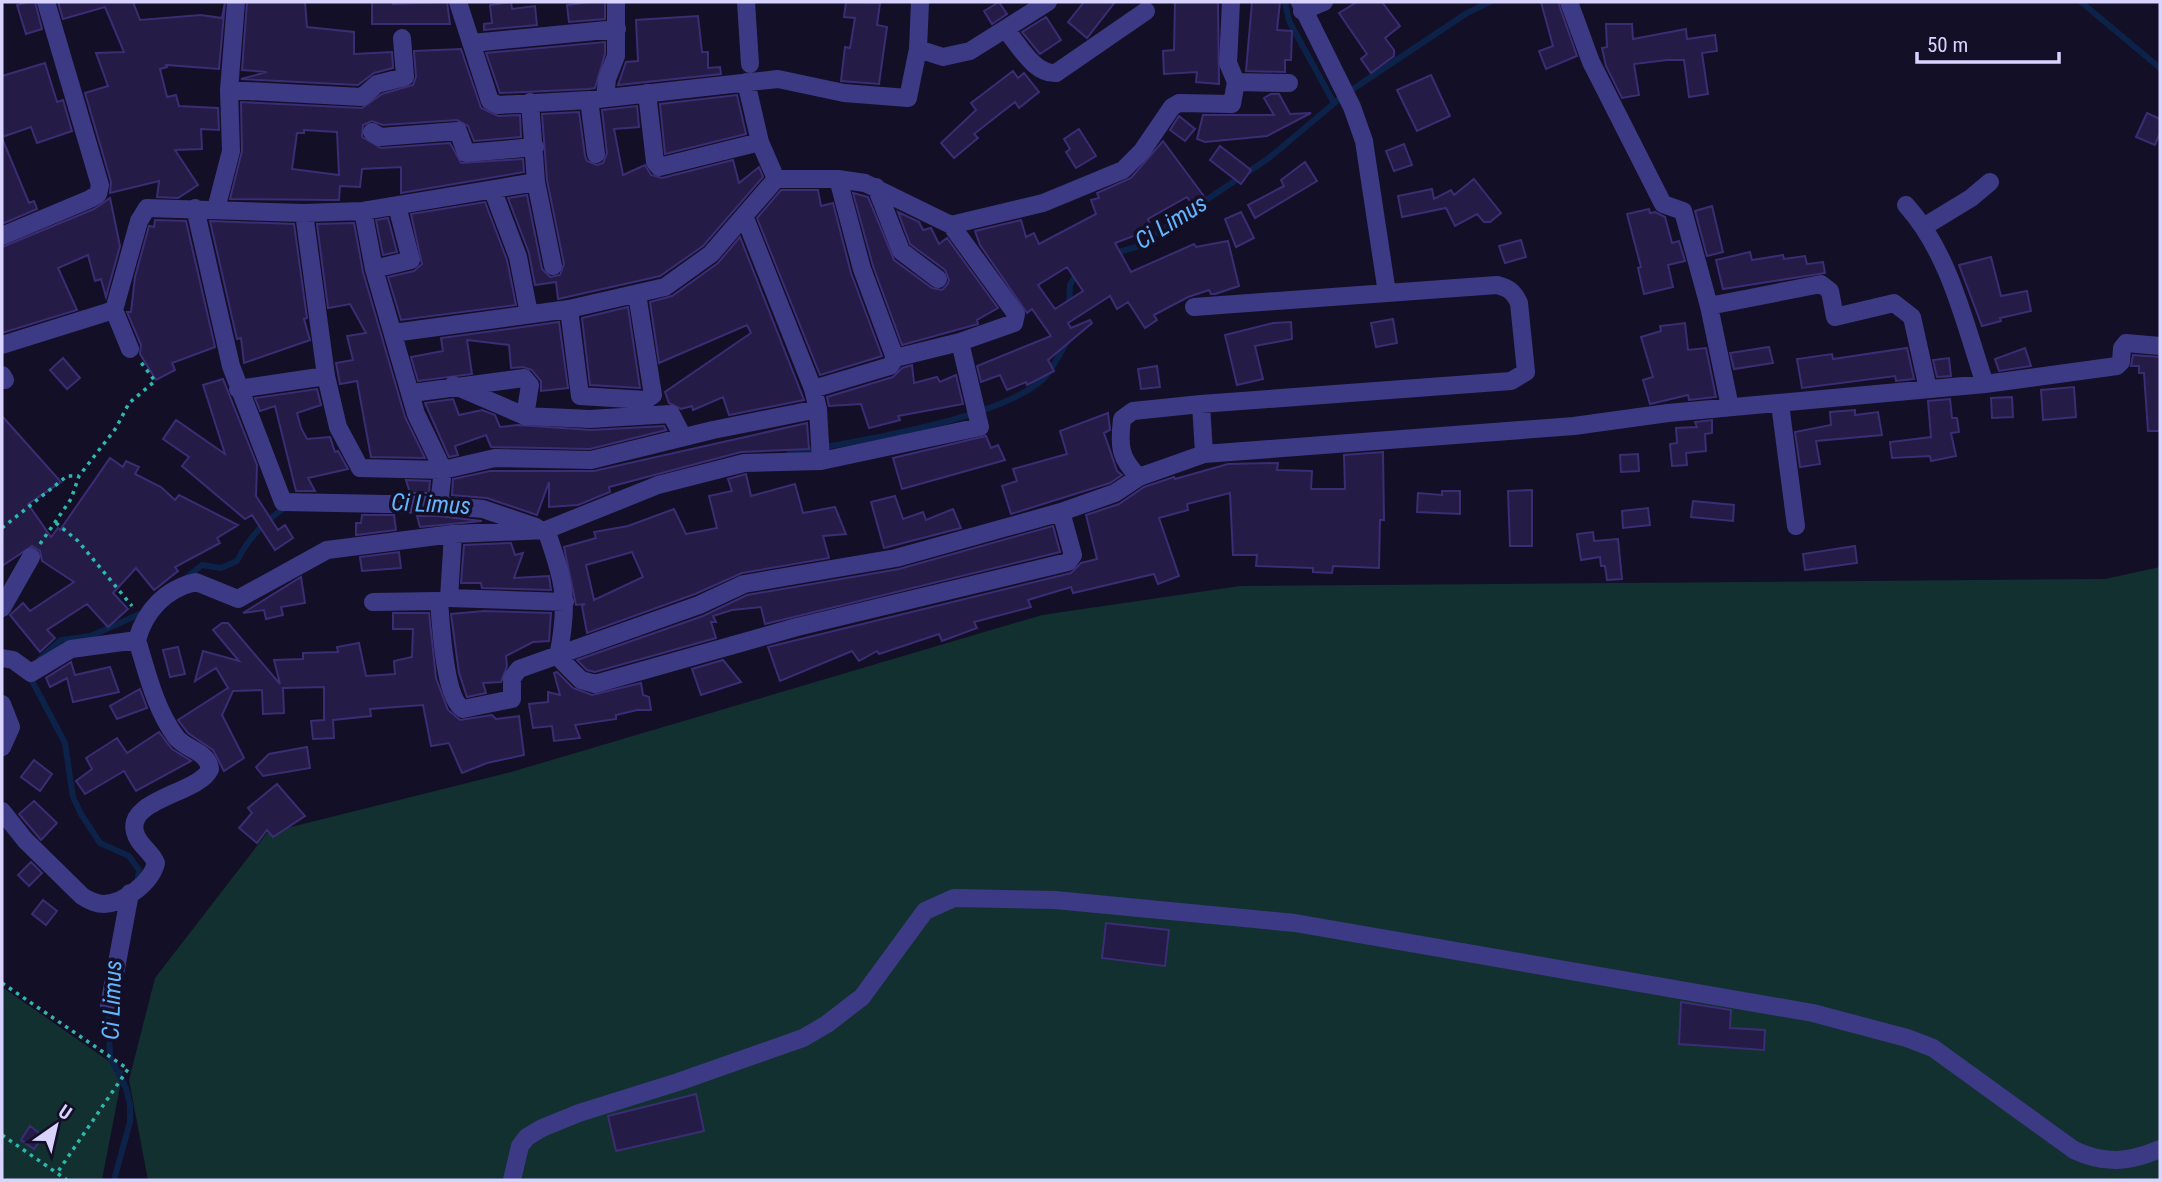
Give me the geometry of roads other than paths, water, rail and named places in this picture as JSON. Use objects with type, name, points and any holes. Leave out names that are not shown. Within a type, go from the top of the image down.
[{"type":"street","points":[[2,236],[90,199],[98,194],[100,185],[46,2]]},
{"type":"street","points":[[216,209],[231,151],[229,90],[236,2]]},
{"type":"street","points":[[458,2],[493,104],[597,99],[778,79],[844,93],[908,97],[918,48],[920,2]]},
{"type":"street","points":[[596,154],[597,99],[616,56],[616,2]]},
{"type":"street","points":[[746,2],[750,64]]},
{"type":"street","points":[[918,48],[943,57],[970,51],[1048,2]]},
{"type":"street","points":[[951,225],[1043,203],[1123,170],[1142,151],[1172,107],[1179,103],[1228,106],[1235,99],[1236,82],[1228,63],[1230,2]]},
{"type":"street","points":[[1324,2],[1301,6],[1352,107],[1364,141],[1387,293]]},
{"type":"street","points":[[1569,2],[1591,62],[1663,204],[1683,211],[1709,306],[1730,407]]},
{"type":"street","points":[[1005,29],[1037,68],[1046,74],[1056,73],[1146,11]]},
{"type":"street","points":[[472,43],[617,29]]},
{"type":"street","points":[[229,90],[362,97],[377,84],[405,77],[402,38]]},
{"type":"street","points":[[746,82],[760,142],[776,179]]},
{"type":"street","points":[[1236,82],[1289,83]]},
{"type":"street","points":[[647,93],[654,162],[659,167],[760,142]]},
{"type":"street","points":[[530,102],[536,182],[553,266]]},
{"type":"street","points":[[372,132],[380,137],[458,131],[466,153],[534,147]]},
{"type":"street","points":[[776,179],[838,178],[876,187],[951,225],[1017,314],[1014,323],[960,342],[895,358],[890,366],[813,389]]},
{"type":"street","points":[[838,178],[862,269],[895,358]]},
{"type":"street","points":[[393,333],[569,309],[665,287],[711,254],[745,218],[776,179]]},
{"type":"street","points":[[130,349],[114,310],[144,210],[157,206],[304,213],[363,211],[536,182]]},
{"type":"street","points":[[1925,226],[1971,198],[1990,182]]},
{"type":"street","points":[[876,187],[901,251],[938,279]]},
{"type":"street","points":[[493,191],[518,257],[529,314]]},
{"type":"street","points":[[1906,205],[1925,226],[1943,262],[1985,384]]},
{"type":"street","points":[[374,270],[411,260],[397,206]]},
{"type":"street","points":[[195,208],[238,388],[283,502],[439,505],[483,509],[545,530]]},
{"type":"street","points":[[363,211],[374,270],[416,414],[443,470],[439,505]]},
{"type":"street","points":[[304,213],[326,376],[338,427],[360,468],[443,470],[495,458],[591,460],[683,437],[818,409]]},
{"type":"street","points":[[745,218],[813,389],[818,409],[821,461]]},
{"type":"street","points":[[1709,306],[1821,284],[1830,291],[1835,317],[1894,303],[1912,317],[1928,389]]},
{"type":"street","points":[[1139,477],[1125,464],[1119,445],[1122,419],[1133,411],[1511,381],[1526,372],[1519,303],[1515,294],[1497,285],[1194,307]]},
{"type":"street","points":[[569,309],[578,392],[584,397],[646,401],[653,396],[637,294]]},
{"type":"street","points":[[2,345],[114,310]]},
{"type":"street","points":[[2,811],[25,841],[82,896],[105,904],[130,893],[147,881],[156,863],[136,837],[136,820],[143,811],[162,799],[197,784],[209,769],[209,763],[202,754],[176,738],[160,709],[137,640],[143,619],[164,598],[186,584],[205,583],[238,598],[327,550],[453,534],[545,530],[657,485],[744,463],[821,461],[980,427],[960,342]]},
{"type":"street","points":[[453,534],[444,599],[443,652],[456,702],[463,709],[512,699],[514,672],[699,605],[744,584],[896,558],[1061,512],[1115,493],[1139,477],[1204,454],[1574,426],[1730,407],[1985,384],[2117,366],[2126,343],[2160,346]]},
{"type":"street","points":[[238,388],[326,376]]},
{"type":"street","points":[[412,393],[453,386],[529,380],[525,416]]},
{"type":"street","points":[[453,386],[525,416],[590,419],[670,414],[683,437]]},
{"type":"street","points":[[1201,404],[1204,454]]},
{"type":"street","points":[[1780,404],[1796,526]]},
{"type":"street","points":[[558,657],[581,680],[594,684],[797,627],[1068,562],[1073,555],[1061,512]]},
{"type":"street","points":[[545,530],[563,578],[565,602],[558,657]]},
{"type":"street","points":[[2,608],[31,557]]},
{"type":"street","points":[[373,602],[444,599],[565,602]]},
{"type":"street","points":[[2,658],[13,660],[31,673],[71,649],[137,640]]},
{"type":"street","points":[[2,704],[11,727],[2,747]]},
{"type":"street","points":[[109,1006],[130,893]]},
{"type":"street","points":[[512,1180],[520,1146],[527,1137],[542,1128],[579,1112],[678,1082],[803,1038],[827,1024],[862,996],[925,912],[954,898],[1055,900],[1295,923],[1812,1013],[1907,1038],[1933,1048],[2074,1150],[2092,1158],[2109,1162],[2135,1160],[2160,1149]]},
{"type":"waterway","points":[[1285,2],[1289,21],[1334,103]]},
{"type":"waterway","name":"Ci Limus","points":[[1353,89],[1467,13],[1490,2]]},
{"type":"waterway","name":"Ci Limus","points":[[2081,2],[2160,68]]},
{"type":"waterway","name":"Ci Limus","points":[[1112,254],[1136,247],[1269,158],[1338,100]]},
{"type":"waterway","name":"Ci Limus","points":[[1069,307],[1070,285],[1078,271]]},
{"type":"waterway","name":"Ci Limus","points":[[789,454],[885,436],[960,418],[994,406],[1023,393],[1044,378],[1067,342]]},
{"type":"waterway","name":"Ci Limus","points":[[183,580],[202,565],[221,568],[237,561],[258,530],[287,506]]},
{"type":"waterway","name":"Ci Limus","points":[[40,659],[61,640],[91,636],[142,613]]},
{"type":"waterway","name":"Ci Limus","points":[[30,677],[65,743],[73,797],[81,814],[100,843],[129,856],[139,870],[137,882]]},
{"type":"waterway","name":"Ci Limus","points":[[108,1006],[110,1057],[126,1088],[130,1105],[130,1122],[114,1180]]}]
